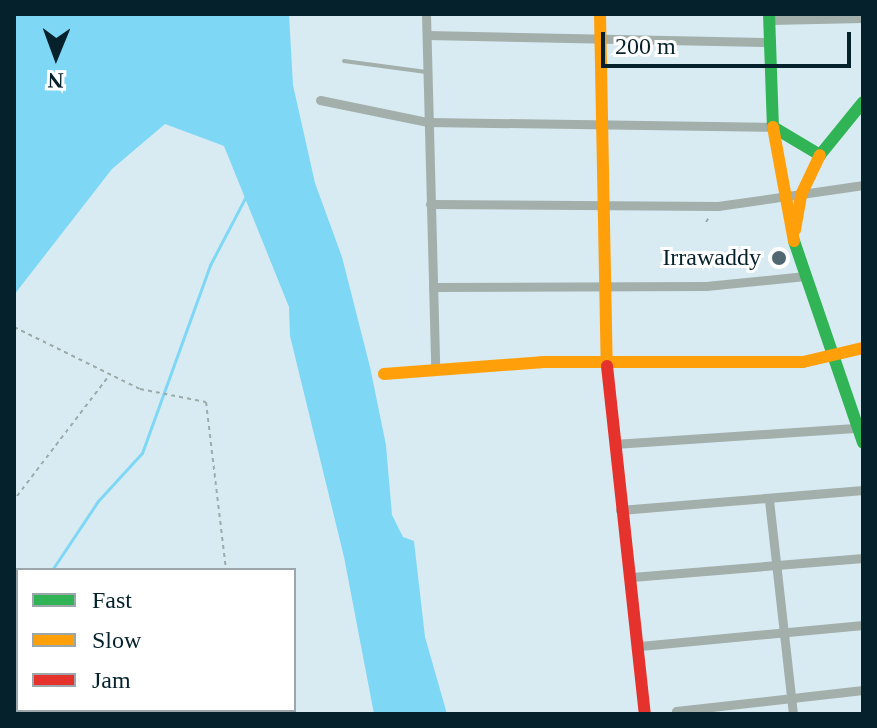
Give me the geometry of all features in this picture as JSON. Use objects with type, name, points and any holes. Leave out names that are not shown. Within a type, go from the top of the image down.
[{"type":"main road","points":[[600,14],[601,125],[609,286],[607,363],[620,510],[632,577],[645,714]]},
{"type":"main road","points":[[769,17],[773,127],[784,199],[794,241],[863,443]]},
{"type":"main road","points":[[794,241],[801,195],[820,155],[863,102]]},
{"type":"main road","points":[[773,127],[820,155]]},
{"type":"main road","points":[[384,374],[435,369],[607,363],[803,362],[863,348]]},
{"type":"street","points":[[426,14],[435,369]]},
{"type":"street","points":[[769,17],[863,18]]},
{"type":"street","points":[[427,35],[771,42]]},
{"type":"street","points":[[320,100],[427,122],[773,127]]},
{"type":"street","points":[[430,204],[607,207],[784,199],[863,185]]},
{"type":"street","points":[[433,287],[706,286],[806,276]]},
{"type":"street","points":[[614,444],[858,428]]},
{"type":"street","points":[[620,510],[863,490]]},
{"type":"street","points":[[769,500],[793,714]]},
{"type":"street","points":[[632,577],[863,558]]},
{"type":"street","points":[[640,646],[863,625]]},
{"type":"street","points":[[676,711],[863,690]]},
{"type":"lane","points":[[344,61],[428,73]]},
{"type":"path","points":[[14,327],[109,376],[169,399],[206,402],[226,568]]},
{"type":"path","points":[[17,496],[109,376]]},
{"type":"water","points":[[14,14],[289,14],[293,85],[315,183],[342,257],[370,367],[386,445],[392,515],[403,537],[414,541],[425,637],[447,714],[374,714],[344,557],[290,336],[289,307],[224,146],[165,124],[112,169],[14,295]]},
{"type":"waterway","points":[[53,568],[98,501],[142,453],[210,265],[245,198]]},
{"type":"traffic: fast","points":[[769,14],[773,127],[820,155],[863,102]]},
{"type":"traffic: fast","points":[[794,241],[863,443]]},
{"type":"traffic: slow","points":[[600,14],[607,366]]},
{"type":"traffic: slow","points":[[773,127],[794,241]]},
{"type":"traffic: slow","points":[[795,230],[801,195],[820,155]]},
{"type":"traffic: slow","points":[[384,374],[542,362],[803,362],[863,348]]},
{"type":"traffic: jam","points":[[607,366],[645,714]]},
{"type":"place","name":"Irrawaddy","points":[[779,258]]}]
